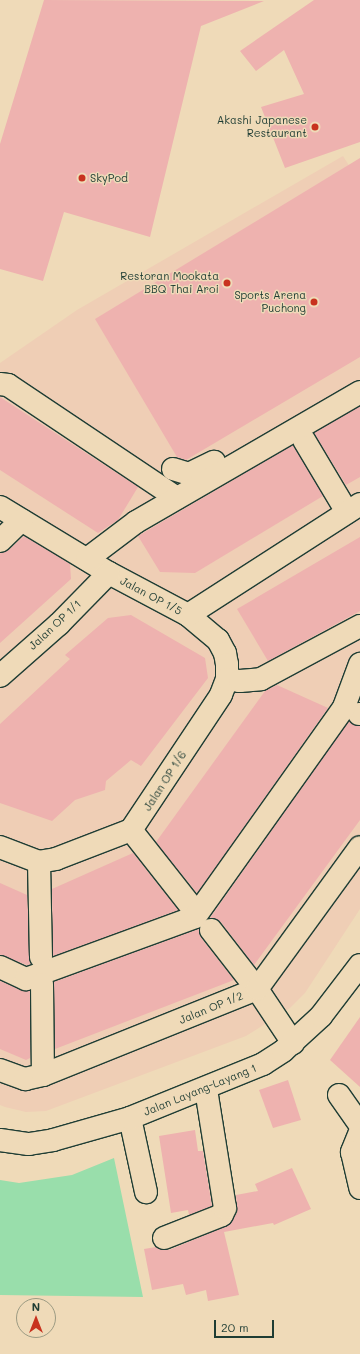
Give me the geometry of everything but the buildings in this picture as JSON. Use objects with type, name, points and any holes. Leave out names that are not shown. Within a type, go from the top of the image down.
[{"type":"street","points":[[173,469],[189,474],[201,469],[360,377]]},
{"type":"street","points":[[0,384],[8,385],[177,498]]},
{"type":"street","points":[[87,559],[136,522],[360,392]]},
{"type":"street","points":[[304,440],[354,508]]},
{"type":"street","name":"Jalan OP 1/5","points":[[0,507],[109,573],[188,616],[354,508]]},
{"type":"street","points":[[0,541],[22,520]]},
{"type":"street","name":"Jalan OP 1/1","points":[[0,676],[59,624],[109,573]]},
{"type":"street","name":"Jalan OP 1/6","points":[[131,830],[222,694],[227,679],[225,653],[218,640],[188,616]]},
{"type":"street","points":[[227,679],[240,681],[261,679],[360,626]]},
{"type":"street","points":[[0,967],[26,979],[196,917],[344,707],[360,664]]},
{"type":"street","points":[[0,847],[39,862],[56,859],[131,830],[190,905]]},
{"type":"street","name":"Jalan OP 1/2","points":[[0,1070],[25,1079],[43,1075],[257,989],[360,847]]},
{"type":"street","points":[[39,862],[41,958]]},
{"type":"street","points":[[211,930],[257,989],[293,1043]]},
{"type":"street","name":"Jalan Layang-Layang 1","points":[[0,1140],[29,1144],[53,1140],[130,1118],[206,1089],[263,1064],[293,1043],[321,1016],[360,965]]},
{"type":"street","points":[[42,984],[43,1075]]},
{"type":"street","points":[[164,1238],[222,1215],[225,1208],[206,1089]]},
{"type":"street","points":[[339,1095],[360,1125]]},
{"type":"street","points":[[130,1118],[146,1192]]},
{"type":"street","points":[[360,1132],[352,1152],[360,1188]]},
{"type":"shaded area","points":[[343,156],[360,183],[360,909],[305,993],[290,1008],[246,1036],[46,1111],[26,1112],[5,1107],[0,1105],[0,363],[77,310]]},
{"type":"green space","points":[[114,1158],[143,1297],[0,1295],[0,1180],[19,1183],[72,1175]]},
{"type":"place","name":"Akashi Japanese Restaurant","points":[[315,127]]},
{"type":"place","name":"SkyPod","points":[[82,178]]},
{"type":"place","name":"Restoran Mookata BBQ Thai Aroi","points":[[227,283]]},
{"type":"place","name":"Sports Arena Puchong","points":[[314,302]]}]
